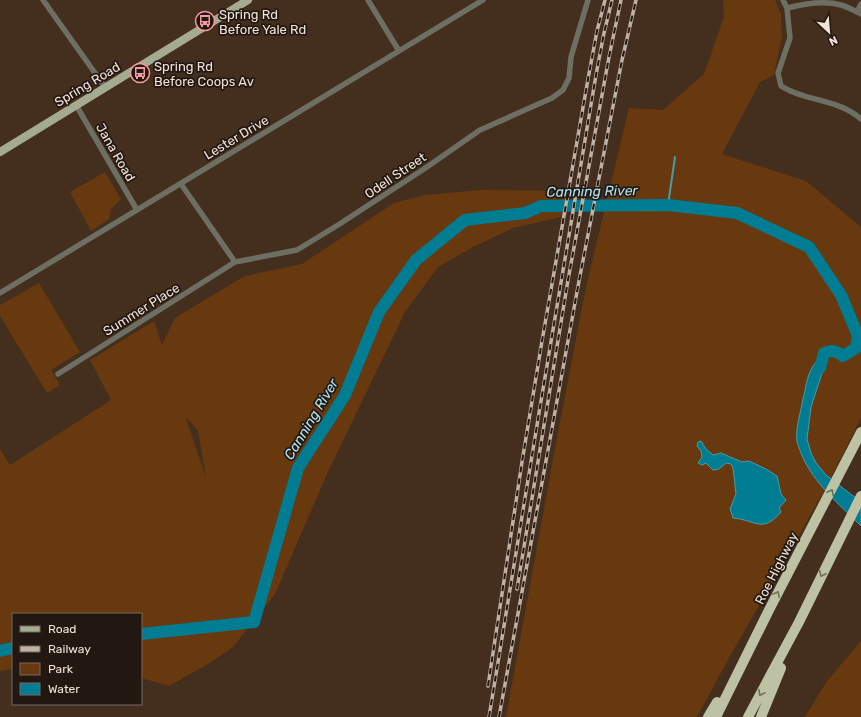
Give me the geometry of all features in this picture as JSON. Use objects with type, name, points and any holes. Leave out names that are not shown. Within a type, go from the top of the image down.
[{"type":"highway","name":"Roe Highway","points":[[716,717],[769,610],[861,432]]},
{"type":"highway","points":[[748,717],[799,622],[861,496]]},
{"type":"highway","points":[[708,717],[741,656],[769,610]]},
{"type":"highway","points":[[760,717],[791,648],[799,622]]},
{"type":"main road","name":"Spring Road","points":[[0,152],[248,0]]},
{"type":"street","points":[[43,0],[105,87]]},
{"type":"street","points":[[368,0],[399,51]]},
{"type":"street","name":"Lester Drive","points":[[0,293],[483,0]]},
{"type":"street","name":"Odell Street","points":[[235,262],[297,250],[424,169],[480,130],[552,98],[563,90],[569,78],[571,57],[588,0]]},
{"type":"street","points":[[783,0],[787,8],[790,38],[778,73],[781,86],[791,93],[847,109],[861,119]]},
{"type":"street","points":[[787,8],[828,2],[842,5],[859,13],[861,4]]},
{"type":"street","name":"Jana Road","points":[[76,105],[137,210]]},
{"type":"street","points":[[181,184],[235,262]]},
{"type":"street","name":"Summer Place","points":[[58,374],[235,262]]},
{"type":"green space","points":[[723,0],[775,0],[781,14],[782,36],[774,75],[760,82],[722,154],[806,181],[861,227],[861,418],[822,495],[697,717],[506,717],[586,287],[629,108],[663,110],[704,74],[724,17]]},
{"type":"green space","points":[[105,172],[121,199],[111,209],[109,219],[91,231],[70,192]]},
{"type":"green space","points":[[480,190],[570,191],[566,216],[513,228],[473,247],[438,267],[405,312],[327,474],[275,594],[233,647],[208,664],[169,686],[142,678],[142,613],[12,613],[12,669],[0,671],[0,449],[10,465],[111,400],[90,360],[154,321],[162,345],[175,318],[245,276],[302,264],[394,203],[425,195]],"holes":[[[187,418],[198,431],[206,477],[186,419]]]},
{"type":"green space","points":[[39,283],[80,352],[51,370],[60,385],[47,393],[0,316],[0,305]]},
{"type":"green space","points":[[861,641],[861,717],[805,717],[827,681]]},
{"type":"water","points":[[824,353],[825,364],[811,407],[807,439],[816,463],[826,475],[861,502],[861,526],[812,474],[797,442],[797,426],[807,380],[814,364]]},
{"type":"water","points":[[701,441],[706,449],[713,455],[721,453],[742,462],[749,461],[777,476],[781,494],[786,500],[779,508],[781,512],[774,519],[764,524],[733,518],[730,509],[736,494],[733,468],[731,464],[726,463],[719,469],[713,470],[706,463],[702,465],[698,463],[702,457],[701,451],[697,446],[698,442]]},
{"type":"waterway","points":[[668,205],[675,157]]},
{"type":"waterway","name":"Canning River","points":[[142,634],[254,622],[298,468],[345,395],[379,312],[416,260],[465,220],[525,213],[541,206],[668,205],[737,213],[809,247],[841,295],[858,336],[856,348],[843,356],[834,351],[824,353],[820,368]]},
{"type":"waterway","name":"Canning River","points":[[0,651],[12,648]]},
{"type":"railway","points":[[488,686],[542,341],[588,79],[597,31],[605,0]]},
{"type":"railway","points":[[489,717],[596,75],[612,0]]},
{"type":"railway","points":[[517,589],[568,280],[621,0]]},
{"type":"railway","points":[[499,717],[579,281],[622,60],[636,0]]},
{"type":"place","name":"Spring Rd Before Yale Rd","points":[[205,21]]},
{"type":"place","name":"Spring Rd Before Coops Av","points":[[140,73]]}]
